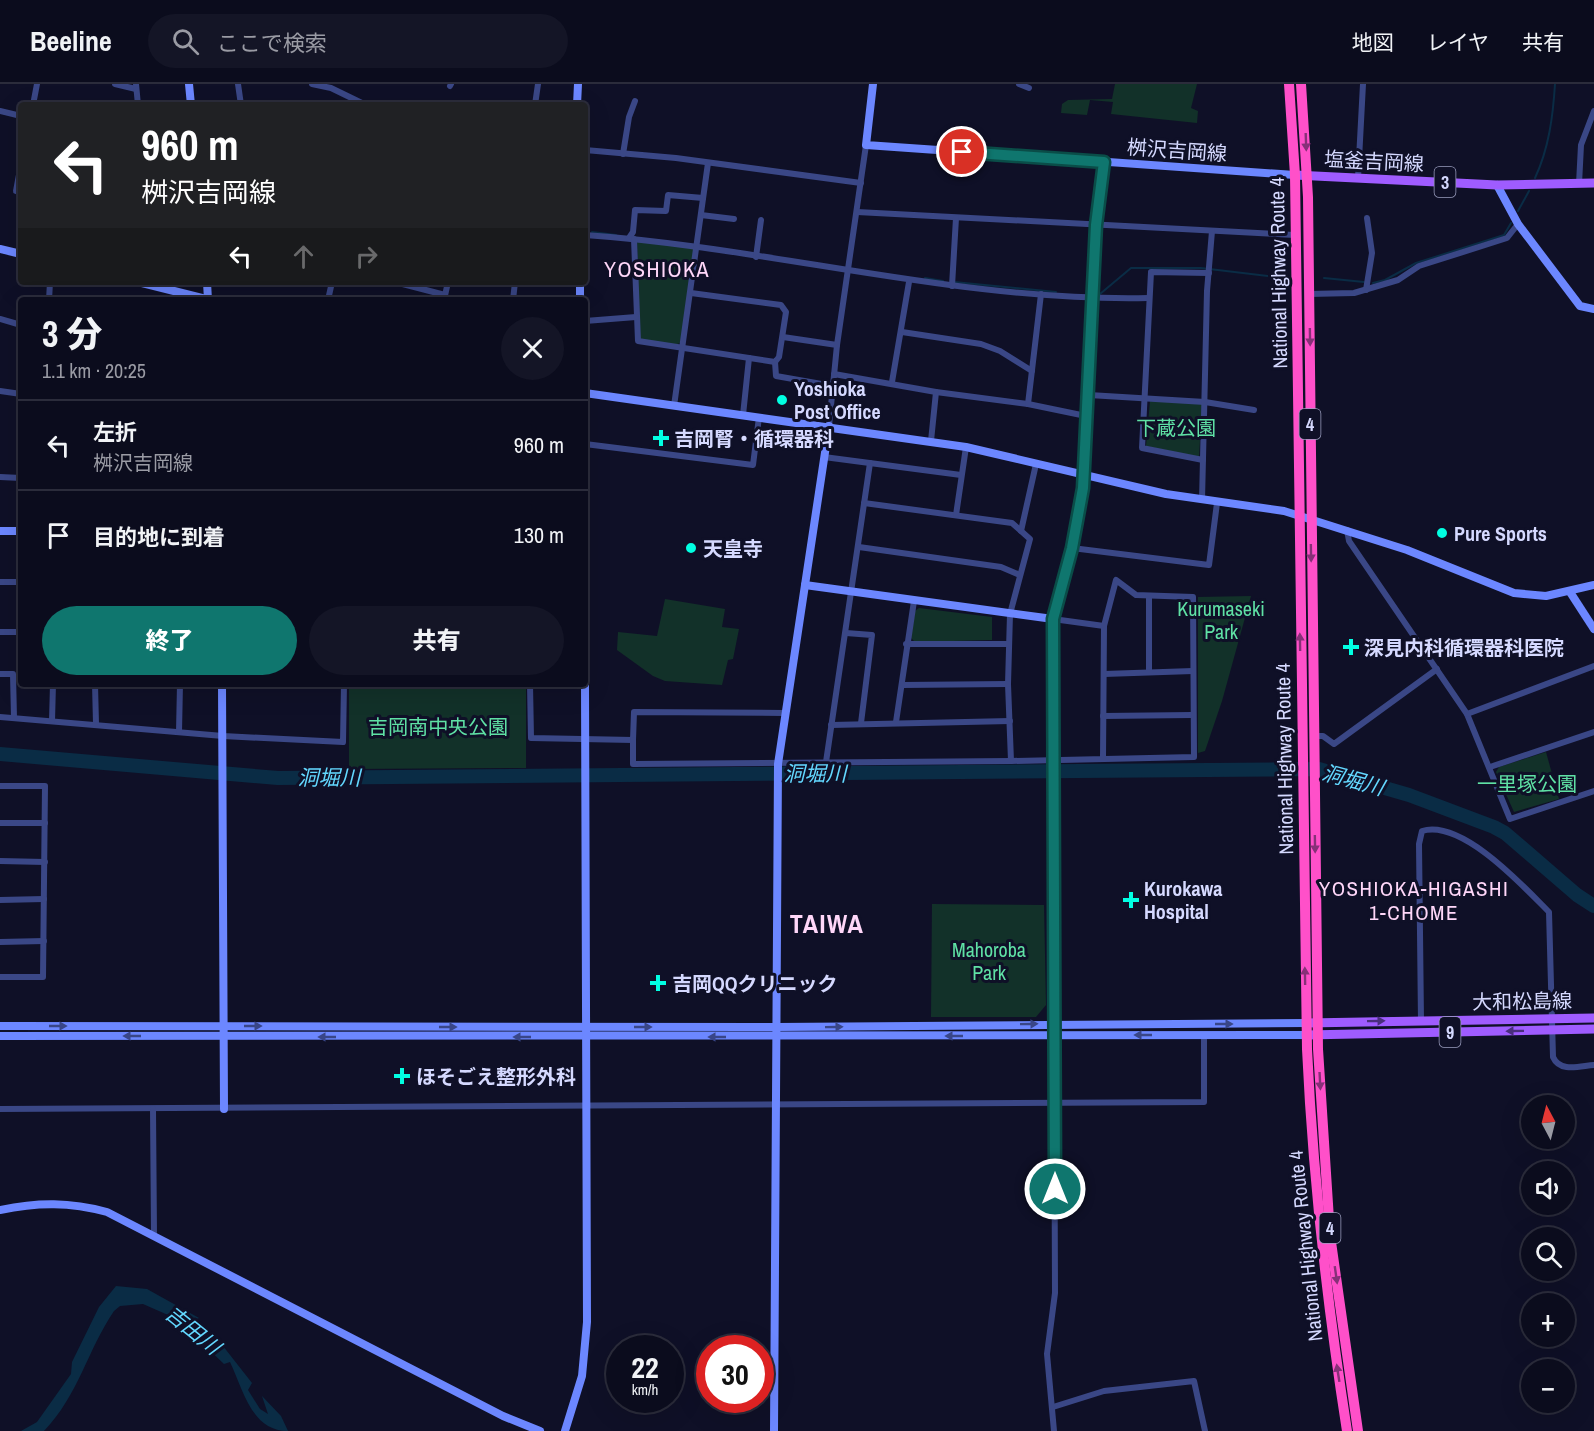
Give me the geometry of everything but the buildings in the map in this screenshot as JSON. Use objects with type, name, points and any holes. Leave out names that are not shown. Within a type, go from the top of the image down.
[{"type":"highway","name":"National Highway Route 4","points":[[1289,84],[1301,175],[1309,294],[1314,736],[1308,764]]},
{"type":"highway","name":"National Highway Route 4","points":[[1301,84],[1301,175],[1296,235],[1298,516],[1308,764],[1312,1023],[1311,1148],[1319,1239],[1347,1431]]},
{"type":"highway","name":"National Highway Route 4","points":[[1312,1035],[1330,1235],[1358,1431]]},
{"type":"main road","name":"塩釜吉岡線","points":[[1301,175],[1497,185],[1594,183]]},
{"type":"main road","name":"大和松島線","points":[[1312,1023],[1594,1018]]},
{"type":"main road","name":"大和松島線","points":[[1312,1035],[1594,1029]]},
{"type":"street","points":[[34,102],[37,84]]},
{"type":"street","points":[[115,84],[136,86],[138,102]]},
{"type":"street","points":[[189,84],[192,102]]},
{"type":"street","points":[[238,84],[241,102]]},
{"type":"street","points":[[312,84],[331,88],[360,102]]},
{"type":"street","points":[[535,102],[538,84]]},
{"type":"street","points":[[577,102],[578,84]]},
{"type":"street","points":[[774,1431],[778,768],[784,713],[829,426],[837,345],[851,259],[873,84]]},
{"type":"street","points":[[1018,84],[1029,88]]},
{"type":"street","points":[[1358,178],[1363,84]]},
{"type":"street","points":[[623,154],[629,117],[635,101]]},
{"type":"street","points":[[0,111],[18,115]]},
{"type":"street","points":[[1579,184],[1581,145],[1594,111]]},
{"type":"street","name":"桝沢吉岡線","points":[[866,145],[1301,175]]},
{"type":"street","points":[[588,150],[861,183]]},
{"type":"street","points":[[1054,1431],[1047,1354],[1055,1293],[1053,619],[1072,548],[1083,475],[1096,225],[1104,162]]},
{"type":"street","points":[[674,406],[708,163]]},
{"type":"street","points":[[1497,185],[1518,224],[1580,306],[1594,309]]},
{"type":"street","points":[[703,198],[669,195],[666,211],[635,210],[631,237],[638,341],[775,362]]},
{"type":"street","points":[[857,212],[1296,235]]},
{"type":"street","points":[[701,215],[734,219]]},
{"type":"street","points":[[952,285],[956,218]]},
{"type":"street","points":[[1366,290],[1372,253],[1367,219]]},
{"type":"street","points":[[756,257],[761,220]]},
{"type":"street","points":[[1309,294],[1330,295],[1366,290],[1398,280],[1419,266],[1508,238],[1518,224]]},
{"type":"street","points":[[1202,500],[1212,231]]},
{"type":"street","points":[[588,235],[631,237],[849,270],[909,282],[1093,300],[1149,298]]},
{"type":"street","points":[[0,249],[18,253]]},
{"type":"street","points":[[1203,460],[1142,448],[1151,272],[1209,273]]},
{"type":"street","points":[[892,382],[909,282]]},
{"type":"street","points":[[150,285],[197,297]]},
{"type":"street","points":[[404,285],[442,297]]},
{"type":"street","points":[[691,293],[782,305],[786,312],[779,357],[775,362],[776,376],[833,386]]},
{"type":"street","points":[[1028,404],[1041,294]]},
{"type":"street","points":[[588,321],[636,317]]},
{"type":"street","points":[[0,319],[18,324]]},
{"type":"street","points":[[902,332],[981,344],[1000,351],[1032,371]]},
{"type":"street","points":[[783,337],[837,345]]},
{"type":"street","points":[[743,415],[749,358]]},
{"type":"street","points":[[834,374],[892,382],[936,392],[1028,404],[1086,416]]},
{"type":"street","points":[[0,391],[18,394]]},
{"type":"street","points":[[931,441],[936,392]]},
{"type":"street","points":[[588,393],[931,441],[1217,503],[1284,511],[1347,529],[1514,593],[1546,596],[1594,585]]},
{"type":"street","points":[[1089,394],[1205,402],[1254,410]]},
{"type":"street","points":[[588,444],[753,465],[759,417]]},
{"type":"street","points":[[956,515],[966,447]]},
{"type":"street","points":[[824,457],[961,475]]},
{"type":"street","points":[[826,762],[870,463]]},
{"type":"street","points":[[1021,531],[1036,464]]},
{"type":"street","points":[[0,477],[18,478]]},
{"type":"street","points":[[864,502],[1012,523],[1030,539],[1010,614],[1008,684],[1011,761]]},
{"type":"street","points":[[1072,548],[1209,565],[1217,503]]},
{"type":"street","points":[[1347,529],[1349,542],[1467,714],[1510,819],[1594,791]]},
{"type":"street","points":[[0,531],[18,531]]},
{"type":"street","points":[[859,547],[1000,567],[1020,575]]},
{"type":"street","points":[[784,713],[634,712],[633,764],[778,768],[826,762],[1194,757],[1193,597],[1136,595],[1116,580],[1104,626],[1103,758]]},
{"type":"street","points":[[0,582],[18,582]]},
{"type":"street","points":[[804,585],[1104,626]]},
{"type":"street","points":[[1570,592],[1594,629]]},
{"type":"street","points":[[1149,597],[1149,672]]},
{"type":"street","points":[[896,722],[914,601]]},
{"type":"street","points":[[0,632],[18,632]]},
{"type":"street","points":[[846,633],[872,635],[861,723]]},
{"type":"street","points":[[906,644],[1008,644]]},
{"type":"street","points":[[1467,714],[1594,666]]},
{"type":"street","points":[[1314,736],[1323,736],[1334,744],[1437,669]]},
{"type":"street","points":[[1104,674],[1193,671]]},
{"type":"street","points":[[0,674],[13,674],[14,718]]},
{"type":"street","points":[[902,685],[1008,684]]},
{"type":"street","points":[[52,721],[53,687]]},
{"type":"street","points":[[95,687],[96,724]]},
{"type":"street","points":[[179,732],[180,687]]},
{"type":"street","points":[[222,687],[224,1109]]},
{"type":"street","points":[[0,717],[222,736],[343,742],[344,687]]},
{"type":"street","points":[[530,687],[531,738],[633,740]]},
{"type":"street","points":[[565,1431],[582,1376],[587,1333],[588,1037],[585,687]]},
{"type":"street","points":[[1103,716],[1192,715]]},
{"type":"street","points":[[831,725],[896,722],[1010,722]]},
{"type":"street","points":[[1490,767],[1594,732]]},
{"type":"street","points":[[0,786],[45,786],[43,977],[0,977]]},
{"type":"street","points":[[0,824],[45,824]]},
{"type":"street","points":[[1421,1021],[1420,836],[1422,831],[1436,830],[1486,849],[1549,912],[1552,1051],[1556,1063],[1566,1067],[1594,1065]]},
{"type":"street","points":[[0,861],[45,862]]},
{"type":"street","points":[[0,900],[44,899]]},
{"type":"street","points":[[0,942],[44,940]]},
{"type":"street","points":[[0,1026],[776,1028],[1312,1023]]},
{"type":"street","points":[[0,1109],[1204,1102],[1203,1035]]},
{"type":"street","points":[[0,1036],[1312,1035]]},
{"type":"street","points":[[153,1109],[154,1235]]},
{"type":"street","points":[[0,1210],[38,1203],[83,1205],[107,1212],[503,1416],[540,1431]]},
{"type":"street","points":[[1053,1407],[1104,1391],[1194,1381],[1205,1431]]},
{"type":"green space","points":[[1115,84],[1197,84],[1191,108],[1198,111],[1197,123],[1111,114],[1113,102],[1090,100],[1087,115],[1061,113],[1062,104],[1068,100],[1112,99]]},
{"type":"green space","points":[[637,240],[694,248],[681,342],[676,345],[640,339]]},
{"type":"green space","name":"下蔵公園","points":[[1150,401],[1202,404],[1199,457],[1146,446]]},
{"type":"green space","name":"Kurumaseki Park","points":[[1251,596],[1222,701],[1205,751],[1198,753],[1198,597]]},
{"type":"green space","points":[[665,599],[725,609],[722,627],[739,629],[733,659],[728,660],[722,685],[665,681],[653,676],[617,650],[618,632],[657,636]]},
{"type":"green space","points":[[919,608],[992,617],[992,640],[915,642],[911,638],[915,611]]},
{"type":"green space","name":"吉岡南中央公園","points":[[349,687],[526,687],[526,768],[349,769]]},
{"type":"green space","name":"一里塚公園","points":[[1546,752],[1559,799],[1514,812],[1496,772],[1499,767]]},
{"type":"green space","name":"Mahoroba Park","points":[[932,904],[1044,905],[1046,1005],[1036,1017],[931,1017]]},
{"type":"water","name":"吉田川","points":[[116,1286],[147,1289],[199,1318],[192,1321],[212,1346],[221,1344],[212,1332],[252,1383],[248,1390],[260,1409],[268,1414],[262,1396],[281,1416],[288,1431],[275,1429],[265,1424],[257,1416],[244,1396],[230,1362],[224,1364],[172,1314],[168,1315],[143,1304],[120,1306],[114,1311],[66,1403],[44,1431],[21,1431],[37,1422],[71,1374],[72,1362],[99,1307]]},
{"type":"waterway","points":[[1535,178],[1550,132],[1555,84]]},
{"type":"waterway","points":[[1518,211],[1529,191]]},
{"type":"waterway","points":[[1373,283],[1385,280],[1416,263],[1504,235],[1511,223]]},
{"type":"waterway","points":[[592,232],[616,235]]},
{"type":"waterway","points":[[1100,294],[1131,268],[1201,268],[1284,278]]},
{"type":"waterway","points":[[925,278],[943,281]]},
{"type":"waterway","points":[[1324,278],[1364,282]]},
{"type":"waterway","points":[[954,282],[1056,292]]},
{"type":"waterway","name":"洞堀川","points":[[0,754],[278,778],[1319,769],[1409,795],[1494,827],[1505,833],[1577,895],[1594,906]]},
{"type":"place","name":"Yoshioka Post Office","points":[[782,400]]},
{"type":"place","name":"吉岡腎・循環器科","points":[[661,438]]},
{"type":"place","name":"Pure Sports","points":[[1442,533]]},
{"type":"place","name":"天皇寺","points":[[691,548]]},
{"type":"place","name":"深見内科循環器科医院","points":[[1351,647]]},
{"type":"place","name":"Kurokawa Hospital","points":[[1131,900]]},
{"type":"place","name":"吉岡QQクリニック","points":[[658,983]]},
{"type":"place","name":"ほそごえ整形外科","points":[[402,1076]]},
{"type":"district","name":"YOSHIOKA","points":[[657,269]]},
{"type":"district","name":"YOSHIOKA-HIGASHI 1-CHOME","points":[[1414,900]]},
{"type":"district","name":"TAIWA","points":[[827,923]]},
{"type":"route","points":[[962,152],[1104,162],[1096,225],[1083,488],[1072,548],[1053,619],[1055,1189]]}]
